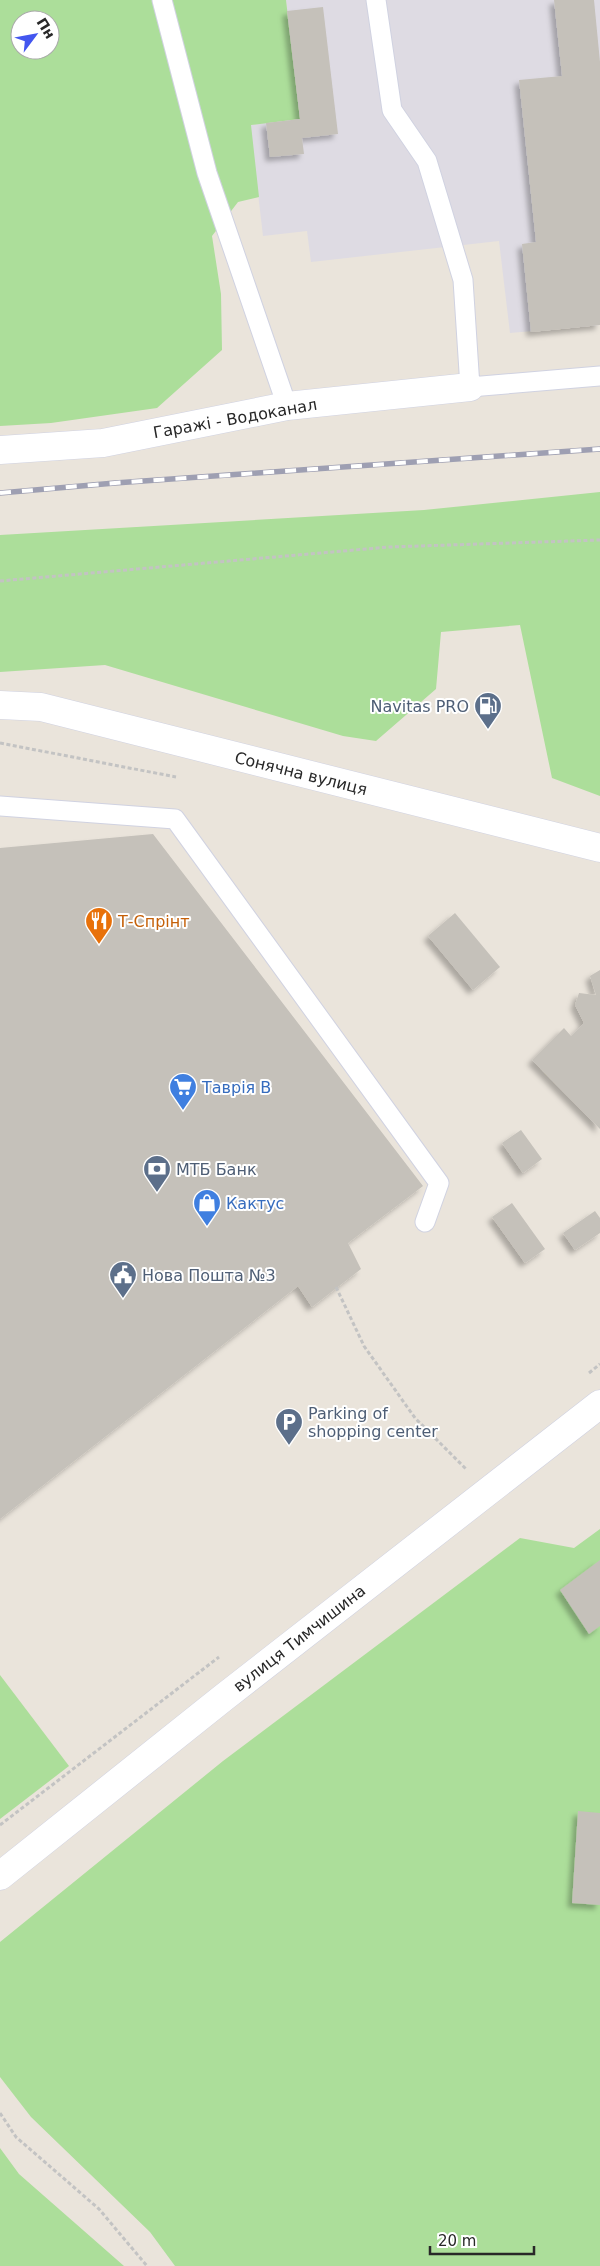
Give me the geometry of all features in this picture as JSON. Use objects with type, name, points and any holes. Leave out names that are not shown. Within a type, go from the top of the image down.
[{"type":"street","name":"Гаражі - Водоканал","points":[[0,450],[102,443],[287,406],[470,387]]},
{"type":"street","name":"Сонячна вулиця","points":[[0,705],[41,707],[600,848]]},
{"type":"street","name":"вулиця Тимчишина","points":[[0,1876],[223,1698],[600,1404]]},
{"type":"lane","points":[[162,0],[207,173],[287,406]]},
{"type":"lane","points":[[376,0],[392,110],[427,161],[463,280],[470,387],[600,376]]},
{"type":"lane","points":[[0,806],[175,819],[439,1183],[425,1222]]},
{"type":"path","points":[[0,581],[389,547],[600,540]]},
{"type":"path","points":[[336,1287],[364,1346],[415,1418],[467,1470]]},
{"type":"path","points":[[0,2113],[16,2137],[99,2209],[147,2266]]},
{"type":"shaded area","points":[[286,0],[600,0],[600,325],[510,333],[499,241],[311,262],[307,231],[263,236],[250,125],[300,119]]},
{"type":"green space","points":[[0,0],[286,0],[300,119],[251,125],[259,197],[238,202],[212,236],[221,294],[222,350],[157,408],[51,423],[0,426]]},
{"type":"green space","points":[[600,492],[600,796],[552,778],[520,625],[441,632],[436,689],[376,741],[343,736],[105,665],[0,672],[0,535],[424,510]]},
{"type":"green space","points":[[600,1529],[600,2266],[175,2266],[150,2232],[31,2117],[0,2077],[0,1942],[223,1761],[520,1538],[574,1548]]},
{"type":"green space","points":[[0,1675],[69,1766],[0,1819]]},
{"type":"green space","points":[[0,2148],[19,2174],[124,2266],[0,2266]]},
{"type":"building","points":[[554,0],[594,0],[600,62],[600,325],[531,332],[522,244],[536,242],[519,80],[562,76]]},
{"type":"building","points":[[323,7],[338,134],[302,138],[304,154],[270,157],[266,123],[300,119],[287,11]]},
{"type":"building","name":"Таврія В","points":[[153,834],[423,1186],[348,1243],[361,1269],[312,1307],[298,1286],[0,1519],[0,848]]},
{"type":"building","points":[[455,913],[500,967],[473,990],[428,936]]},
{"type":"building","points":[[600,970],[600,1129],[532,1060],[564,1028],[571,1036],[584,1023],[575,1005],[579,993],[596,995],[590,976]]},
{"type":"building","points":[[521,1130],[542,1159],[523,1173],[502,1143]]},
{"type":"building","points":[[512,1203],[545,1249],[525,1263],[492,1217]]},
{"type":"building","points":[[595,1211],[600,1218],[600,1233],[575,1250],[563,1233]]},
{"type":"building","points":[[600,1560],[600,1626],[589,1634],[560,1590]]},
{"type":"building","points":[[578,1811],[600,1813],[600,1905],[572,1903]]},
{"type":"railway","points":[[0,493],[115,483],[600,449]]},
{"type":"place","name":"Navitas PRO","points":[[488,730]]},
{"type":"place","name":"Т-Спрінт","points":[[99,945]]},
{"type":"place","name":"Таврія В","points":[[183,1111]]},
{"type":"place","name":"МТБ Банк","points":[[157,1193]]},
{"type":"place","name":"Кактус","points":[[207,1227]]},
{"type":"place","name":"Нова Пошта №3","points":[[123,1299]]},
{"type":"place","name":"Parking of shopping center","points":[[289,1446]]}]
